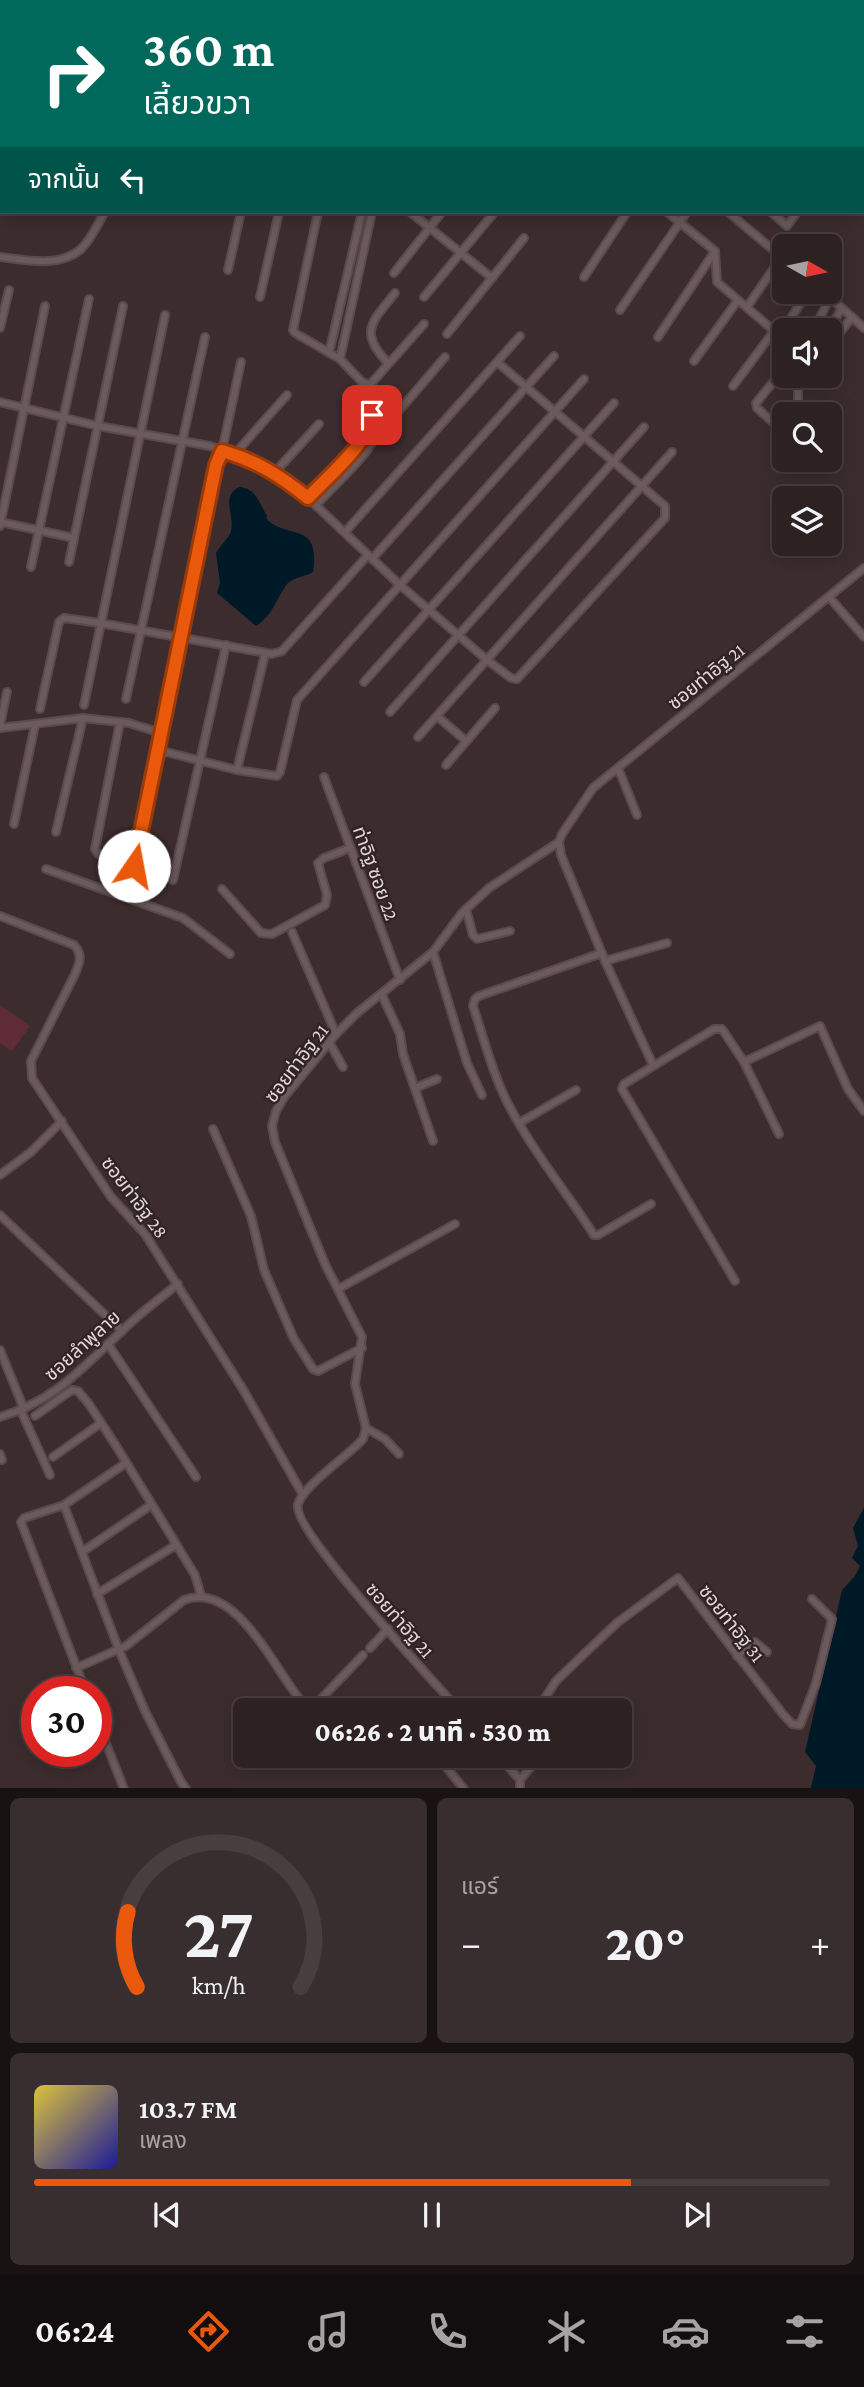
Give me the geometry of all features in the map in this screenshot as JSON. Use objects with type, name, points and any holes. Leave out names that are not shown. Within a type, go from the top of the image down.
[{"type":"street","points":[[0,257],[29,261],[58,260],[72,256],[83,247],[104,214]]},
{"type":"street","points":[[228,270],[241,214]]},
{"type":"street","points":[[260,297],[279,214]]},
{"type":"street","points":[[308,498],[367,431],[372,415],[363,386],[340,359],[293,330],[318,214]]},
{"type":"street","points":[[329,353],[362,214]]},
{"type":"street","points":[[340,359],[372,214]]},
{"type":"street","points":[[412,214],[492,278]]},
{"type":"street","points":[[394,272],[440,214]]},
{"type":"street","points":[[424,297],[493,214]]},
{"type":"street","points":[[584,277],[626,214]]},
{"type":"street","points":[[670,214],[715,251],[717,282],[772,329]]},
{"type":"street","points":[[620,310],[685,214]]},
{"type":"street","points":[[730,214],[772,248]]},
{"type":"street","points":[[773,214],[787,226],[796,214]]},
{"type":"street","points":[[447,334],[524,238]]},
{"type":"street","points":[[658,337],[715,251]]},
{"type":"street","points":[[747,307],[772,271]]},
{"type":"street","points":[[0,328],[9,290]]},
{"type":"street","points":[[343,291],[354,293]]},
{"type":"street","points":[[388,363],[373,348],[371,329],[373,321],[395,293]]},
{"type":"street","points":[[31,567],[89,299]]},
{"type":"street","points":[[694,361],[738,300]]},
{"type":"street","points":[[837,304],[864,328]]},
{"type":"street","points":[[45,306],[0,524],[74,538]]},
{"type":"street","points":[[69,562],[123,306]]},
{"type":"street","points":[[836,318],[842,308]]},
{"type":"street","points":[[84,705],[165,315]]},
{"type":"street","points":[[842,330],[852,317]]},
{"type":"street","points":[[363,386],[370,385],[424,324]]},
{"type":"street","points":[[733,386],[772,334]]},
{"type":"street","points":[[345,532],[520,336]]},
{"type":"street","points":[[126,699],[205,337]]},
{"type":"street","points":[[40,709],[59,622],[69,618],[265,654],[282,651],[554,356]]},
{"type":"street","points":[[381,423],[391,419],[446,357]]},
{"type":"street","points":[[122,895],[134,866],[216,465],[222,451],[241,362]]},
{"type":"street","points":[[0,402],[98,426],[210,446],[275,472],[316,505],[400,585],[487,660],[511,678],[517,679],[523,676],[665,518],[665,506],[497,362]]},
{"type":"street","points":[[158,750],[272,777],[280,772],[297,699],[583,379]]},
{"type":"street","points":[[772,384],[756,403],[757,408],[772,422]]},
{"type":"street","points":[[316,505],[376,437],[381,423],[381,404],[370,385]]},
{"type":"street","points":[[237,456],[241,447],[287,395]]},
{"type":"street","points":[[364,682],[614,403]]},
{"type":"street","points":[[275,472],[318,424]]},
{"type":"street","points":[[390,712],[644,427]]},
{"type":"street","points":[[418,737],[672,452]]},
{"type":"street","name":"ซอยท่าอิฐ 21","points":[[366,1428],[355,1384],[362,1337],[338,1289],[275,1142],[272,1126],[276,1111],[285,1096],[336,1034],[357,1013],[433,952],[466,909],[488,888],[559,842],[593,788],[864,568]]},
{"type":"street","points":[[829,597],[864,637]]},
{"type":"street","points":[[173,880],[226,645]]},
{"type":"street","points":[[237,769],[265,654]]},
{"type":"street","points":[[7,692],[0,727],[83,718],[120,722],[161,733]]},
{"type":"street","points":[[446,765],[495,708]]},
{"type":"street","points":[[437,716],[466,741]]},
{"type":"street","points":[[56,832],[83,718]]},
{"type":"street","points":[[120,722],[95,849],[98,854],[134,866]]},
{"type":"street","points":[[14,824],[35,725]]},
{"type":"street","points":[[618,768],[637,815]]},
{"type":"street","name":"ท่าอิฐ ซอย 22","points":[[324,777],[400,980]]},
{"type":"street","points":[[559,842],[561,855],[605,961],[653,1065]]},
{"type":"street","points":[[222,889],[261,933],[272,934],[326,905],[327,895],[318,863],[350,848]]},
{"type":"street","points":[[46,869],[190,921],[230,954]]},
{"type":"street","points":[[466,909],[473,935],[477,939],[510,931]]},
{"type":"street","name":"ซอยท่าอิฐ 28","points":[[0,916],[74,945],[81,956],[30,1067],[32,1078],[111,1197],[145,1234],[178,1284],[244,1391],[303,1495]]},
{"type":"street","points":[[292,932],[336,1034]]},
{"type":"street","points":[[605,961],[667,943]]},
{"type":"street","points":[[433,952],[467,1063],[482,1095]]},
{"type":"street","points":[[602,953],[475,999],[473,1006],[498,1081],[519,1123],[594,1235],[651,1204]]},
{"type":"street","points":[[382,995],[400,1034],[403,1054],[433,1141]]},
{"type":"street","points":[[744,1062],[820,1026],[848,1089],[864,1111]]},
{"type":"street","points":[[735,1281],[622,1089],[624,1084],[653,1065],[714,1029],[722,1029],[744,1062],[779,1134]]},
{"type":"street","points":[[329,1042],[343,1067]]},
{"type":"street","points":[[415,1088],[437,1079]]},
{"type":"street","points":[[519,1123],[576,1090]]},
{"type":"street","points":[[0,1175],[31,1152],[62,1121]]},
{"type":"street","points":[[213,1129],[251,1216],[264,1270],[294,1339],[310,1365],[318,1371],[362,1348]]},
{"type":"street","points":[[0,1215],[122,1331]]},
{"type":"street","points":[[338,1289],[455,1224]]},
{"type":"street","name":"ซอยลำพูลาย","points":[[0,1417],[22,1410],[57,1391],[145,1309],[178,1284]]},
{"type":"street","points":[[108,1344],[196,1477]]},
{"type":"street","points":[[0,1350],[50,1475]]},
{"type":"street","points":[[35,1416],[72,1390],[77,1390],[101,1423],[176,1545],[194,1575],[201,1596]]},
{"type":"street","points":[[53,1457],[101,1423]]},
{"type":"street","points":[[303,1495],[355,1448],[363,1439],[366,1428],[384,1439],[399,1454]]},
{"type":"street","points":[[79,1676],[21,1526],[23,1518],[64,1505],[126,1463]]},
{"type":"street","name":"ซอยท่าอิฐ 21","points":[[303,1495],[297,1509],[301,1521],[355,1593],[448,1698]]},
{"type":"street","points":[[64,1505],[145,1711],[186,1788]]},
{"type":"street","points":[[82,1552],[151,1505]]},
{"type":"street","points":[[97,1594],[176,1545]]},
{"type":"street","name":"ซอยท่าอิฐ 31","points":[[544,1698],[556,1681],[618,1622],[678,1578],[787,1719],[796,1726],[800,1725],[816,1683],[832,1619],[812,1599]]},
{"type":"street","points":[[76,1668],[119,1650],[184,1600],[201,1596],[244,1619],[303,1703],[313,1704],[319,1700],[363,1655]]},
{"type":"street","points":[[370,1648],[388,1629]]},
{"type":"street","points":[[737,1656],[751,1643],[767,1652]]},
{"type":"street","points":[[112,1758],[124,1788]]},
{"type":"street","points":[[447,1768],[464,1788]]},
{"type":"street","points":[[509,1768],[520,1780]]},
{"type":"street","points":[[520,1788],[520,1780],[530,1768]]},
{"type":"shaded area","points":[[0,1005],[30,1026],[12,1051],[0,1043]]},
{"type":"water","points":[[239,487],[253,493],[266,518],[274,525],[307,538],[312,544],[314,555],[313,572],[287,584],[270,612],[256,626],[217,593],[220,583],[216,553],[230,534],[232,521],[229,502],[233,491]]},
{"type":"water","points":[[864,1508],[864,1788],[811,1788],[816,1766],[805,1752],[842,1590],[860,1566],[852,1558],[858,1546],[853,1528]]},
{"type":"route","points":[[134,866],[216,465],[222,451],[275,472],[308,498],[362,439],[371,424],[372,415]]}]
